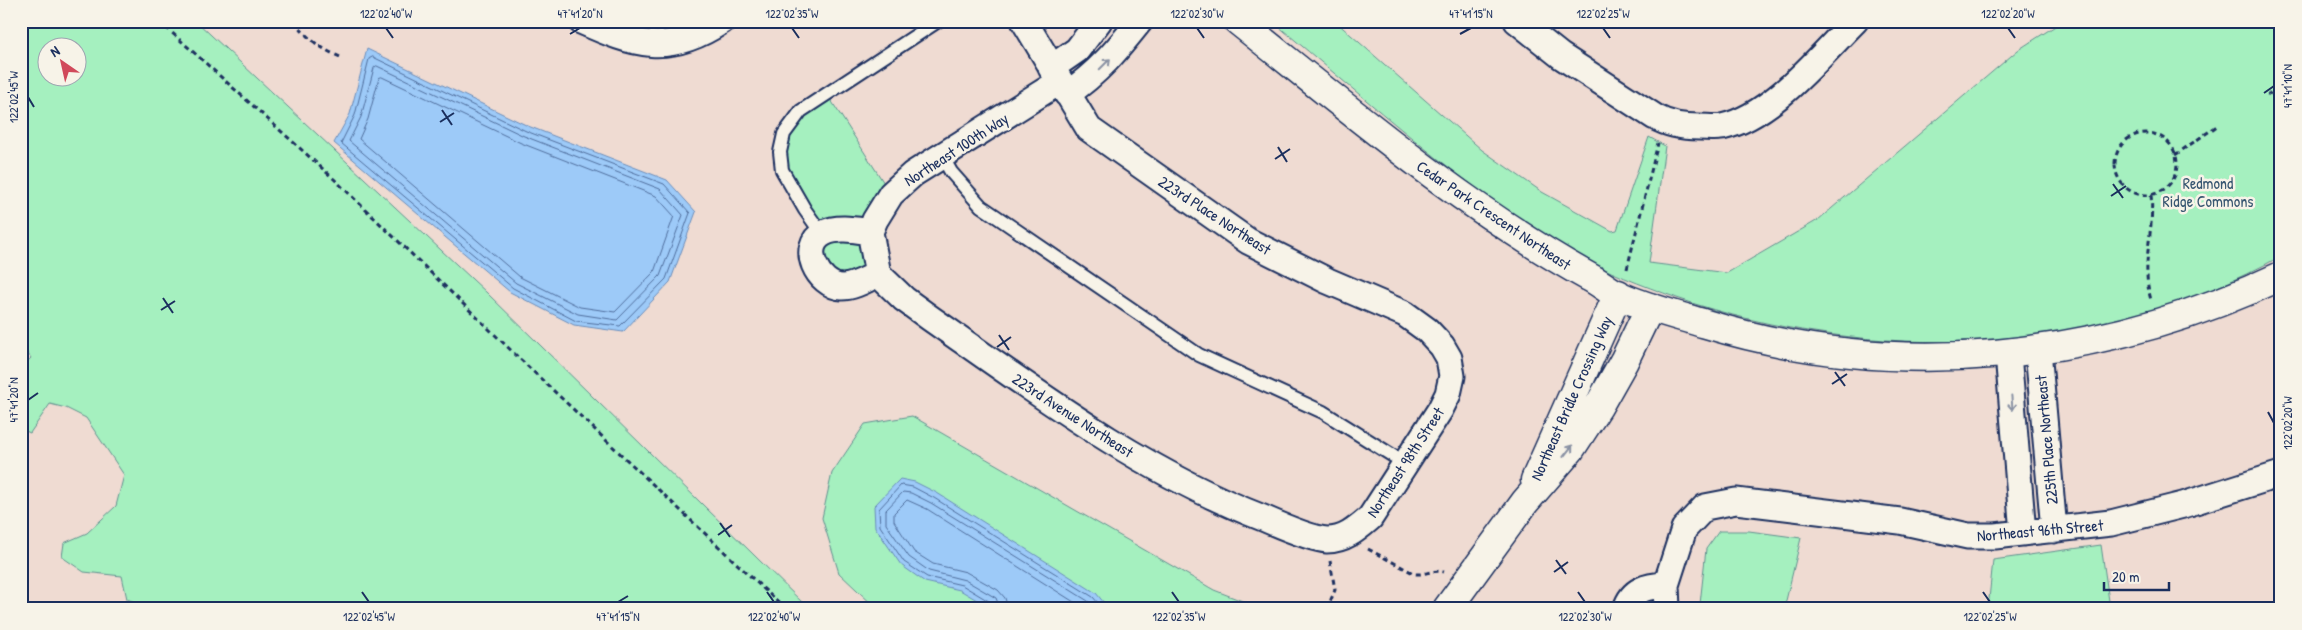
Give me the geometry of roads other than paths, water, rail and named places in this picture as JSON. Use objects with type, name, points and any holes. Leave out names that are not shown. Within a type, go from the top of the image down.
[{"type":"street","points":[[581,21],[621,39],[646,44],[667,44],[690,38],[722,21]]},
{"type":"street","name":"223rd Place Northeast","points":[[1024,21],[1089,129],[1248,241],[1328,281],[1405,314],[1427,330],[1442,346],[1449,358]]},
{"type":"street","name":"Northeast 100th Way","points":[[1059,81],[1077,50],[1099,21]]},
{"type":"street","name":"Northeast 100th Way","points":[[870,232],[891,194],[914,174],[1059,81],[1091,77],[1108,62],[1140,21]]},
{"type":"street","name":"Cedar Park Crescent Northeast","points":[[1238,21],[1353,115],[1458,194],[1547,254],[1618,294],[1650,307],[1740,335],[1846,354],[1922,358],[2008,354],[2091,341],[2161,324],[2226,301],[2281,276]]},
{"type":"street","points":[[1517,21],[1561,56],[1660,120],[1687,127],[1721,127],[1746,119],[1771,104],[1855,21]]},
{"type":"street","points":[[836,229],[870,232],[878,274],[844,287],[832,286],[823,280],[815,269],[812,255],[814,244],[822,234],[836,229]]},
{"type":"street","name":"223rd Avenue Northeast","points":[[878,274],[889,286],[923,313],[1105,439],[1155,468],[1237,508],[1326,540]]},
{"type":"street","name":"Northeast Bridle Crossing Way","points":[[1526,502],[1550,441],[1618,294]]},
{"type":"street","name":"Northeast Bridle Crossing Way","points":[[1447,609],[1526,502],[1570,450],[1598,407],[1624,361],[1650,307]]},
{"type":"street","name":"225th Place Northeast","points":[[2038,350],[2054,530]]},
{"type":"street","name":"225th Place Northeast","points":[[2008,354],[2023,533]]},
{"type":"street","name":"Northeast 98th Street","points":[[1326,540],[1342,538],[1370,518],[1406,464],[1448,394],[1452,376],[1449,358]]},
{"type":"street","name":"Northeast 96th Street","points":[[1666,597],[1684,528],[1705,507],[1736,501],[1900,521],[1968,536],[2023,533],[2111,523],[2182,505],[2281,474]]},
{"type":"street","points":[[1626,609],[1631,596],[1649,586],[1666,597]]},
{"type":"lane","points":[[822,234],[804,210],[782,170],[780,152],[784,134],[801,111],[938,21]]},
{"type":"lane","points":[[942,156],[951,172],[981,206],[1199,354],[1323,412],[1406,464]]},
{"type":"water","points":[[367,49],[528,126],[667,180],[696,212],[670,282],[623,332],[574,325],[510,292],[334,143],[350,114]]},
{"type":"water","points":[[900,479],[915,482],[937,493],[1096,593],[1109,609],[992,609],[960,590],[925,582],[901,565],[875,527],[874,506]]},
{"type":"park label","name":"Redmond Ridge Commons","points":[[2208,192]]}]
